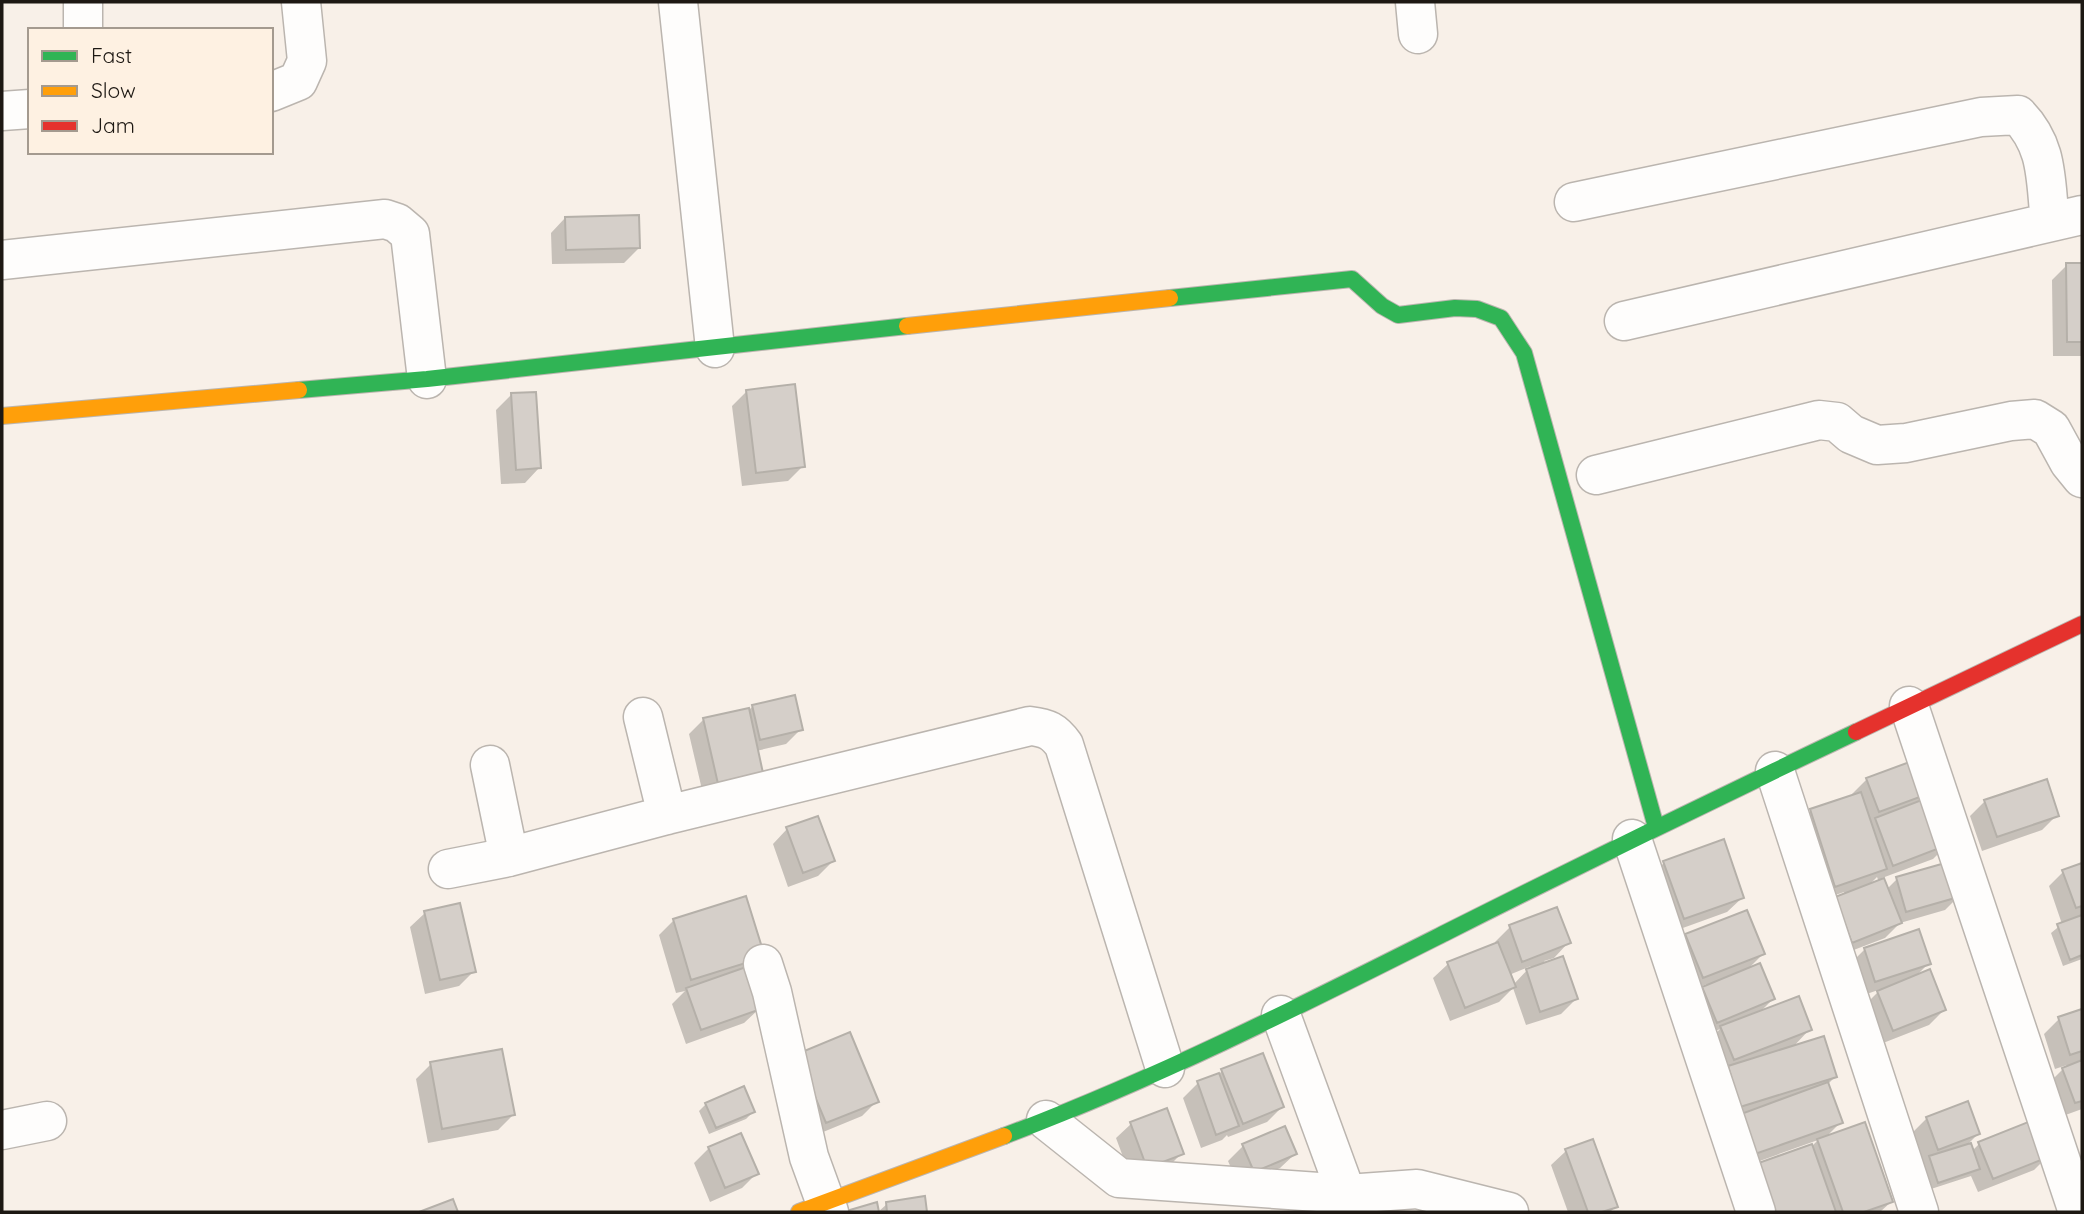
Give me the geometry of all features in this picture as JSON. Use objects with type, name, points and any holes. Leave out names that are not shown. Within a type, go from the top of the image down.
[{"type":"street","points":[[83,2],[83,28]]},
{"type":"street","points":[[273,91],[298,81],[307,61],[301,2]]},
{"type":"street","points":[[678,2],[715,348]]},
{"type":"street","points":[[2,111],[28,109]]},
{"type":"street","points":[[1574,202],[1981,117],[2018,116],[2032,130],[2066,218],[1624,321]]},
{"type":"street","points":[[2,260],[384,219],[397,223],[410,234],[427,379]]},
{"type":"street","points":[[2,416],[427,379],[1298,282],[1352,279],[1382,306],[1398,316],[1455,308],[1477,309],[1501,318],[1524,353],[1644,833],[1756,1212]]},
{"type":"street","points":[[1596,475],[1819,420],[1837,422],[1851,434],[1877,445],[1906,443],[2011,421],[2035,419],[2051,429],[2069,462],[2082,478]]},
{"type":"street","points":[[763,964],[772,992],[818,1209],[1046,1121],[1281,1015],[1644,833],[2082,624]]},
{"type":"street","points":[[1909,706],[2078,1212]]},
{"type":"street","points":[[643,718],[667,815]]},
{"type":"street","points":[[448,869],[509,857],[667,815],[1030,726],[1048,728],[1064,744],[1165,1068]]},
{"type":"street","points":[[490,765],[509,857]]},
{"type":"street","points":[[1775,771],[1919,1212]]},
{"type":"street","points":[[1281,1015],[1350,1203]]},
{"type":"street","points":[[2,1130],[47,1121]]},
{"type":"street","points":[[1046,1121],[1119,1178],[1350,1203],[1417,1189],[1509,1212]]},
{"type":"building","points":[[639,215],[640,248],[566,250],[565,217]]},
{"type":"building","points":[[2066,263],[2082,263],[2082,342],[2067,342]]},
{"type":"building","points":[[795,384],[805,467],[756,473],[746,390]]},
{"type":"building","points":[[536,392],[541,468],[516,470],[511,393]]},
{"type":"building","points":[[795,695],[803,730],[760,740],[752,705]]},
{"type":"building","points":[[749,708],[766,787],[721,797],[703,718]]},
{"type":"building","points":[[1915,760],[1928,794],[1879,812],[1866,778]]},
{"type":"building","points":[[2047,779],[2059,816],[1997,837],[1984,800]]},
{"type":"building","points":[[1861,792],[1887,869],[1835,887],[1810,809]]},
{"type":"building","points":[[1932,796],[1950,844],[1893,866],[1875,818]]},
{"type":"building","points":[[818,816],[835,861],[803,873],[786,827]]},
{"type":"building","points":[[1724,839],[1744,898],[1684,919],[1663,861]]},
{"type":"building","points":[[1952,861],[1962,896],[1906,912],[1896,877]]},
{"type":"building","points":[[2082,863],[2082,906],[2076,908],[2062,870]]},
{"type":"building","points":[[1884,878],[1902,923],[1852,943],[1835,897]]},
{"type":"building","points":[[746,896],[765,957],[691,980],[673,919]]},
{"type":"building","points":[[460,903],[476,972],[440,980],[424,911]]},
{"type":"building","points":[[1557,907],[1571,943],[1522,962],[1509,925]]},
{"type":"building","points":[[1747,910],[1765,954],[1703,978],[1685,934]]},
{"type":"building","points":[[2082,915],[2082,955],[2070,960],[2057,924]]},
{"type":"building","points":[[1919,929],[1931,964],[1875,982],[1864,948]]},
{"type":"building","points":[[1498,942],[1516,987],[1465,1008],[1447,962]]},
{"type":"building","points":[[1563,956],[1578,999],[1540,1012],[1526,969]]},
{"type":"building","points":[[1760,963],[1775,999],[1717,1023],[1702,987]]},
{"type":"building","points":[[746,967],[761,1009],[701,1030],[686,988]]},
{"type":"building","points":[[1930,969],[1946,1010],[1893,1031],[1877,991]]},
{"type":"building","points":[[1799,996],[1812,1030],[1734,1060],[1720,1026]]},
{"type":"building","points":[[2082,1009],[2082,1051],[2070,1055],[2058,1017]]},
{"type":"building","points":[[850,1032],[879,1102],[826,1123],[797,1054]]},
{"type":"building","points":[[1824,1036],[1837,1077],[1740,1107],[1728,1066]]},
{"type":"building","points":[[502,1049],[515,1115],[442,1129],[430,1062]]},
{"type":"building","points":[[1263,1053],[1284,1107],[1243,1124],[1221,1069]]},
{"type":"building","points":[[2082,1060],[2082,1101],[2075,1103],[2062,1068]]},
{"type":"building","points":[[1219,1073],[1239,1126],[1216,1135],[1197,1081]]},
{"type":"building","points":[[1828,1082],[1843,1123],[1755,1154],[1741,1114]]},
{"type":"building","points":[[744,1086],[755,1112],[716,1128],[705,1103]]},
{"type":"building","points":[[1968,1101],[1980,1134],[1938,1150],[1926,1117]]},
{"type":"building","points":[[1167,1108],[1184,1154],[1147,1168],[1130,1122]]},
{"type":"building","points":[[2036,1119],[2051,1156],[1993,1179],[1978,1142]]},
{"type":"building","points":[[1865,1122],[1893,1202],[1864,1212],[1843,1212],[1817,1139]]},
{"type":"building","points":[[1285,1126],[1297,1154],[1254,1172],[1242,1144]]},
{"type":"building","points":[[741,1133],[759,1174],[725,1188],[708,1147]]},
{"type":"building","points":[[1593,1139],[1618,1207],[1602,1212],[1588,1212],[1565,1149]]},
{"type":"building","points":[[1971,1143],[1980,1169],[1938,1183],[1929,1156]]},
{"type":"building","points":[[1812,1144],[1836,1212],[1767,1212],[1750,1166]]},
{"type":"building","points":[[925,1196],[927,1212],[887,1212],[886,1202]]},
{"type":"building","points":[[453,1199],[458,1212],[419,1212]]},
{"type":"building","points":[[877,1202],[879,1212],[843,1212]]},
{"type":"traffic: fast","points":[[1170,298],[1352,279],[1382,306],[1398,315],[1455,308],[1477,309],[1501,318],[1524,353],[1656,827]]},
{"type":"traffic: fast","points":[[299,390],[427,379],[907,326]]},
{"type":"traffic: fast","points":[[1004,1136],[1061,1114],[1228,1040],[1856,732]]},
{"type":"traffic: slow","points":[[907,326],[1170,298]]},
{"type":"traffic: slow","points":[[2,416],[299,390]]},
{"type":"traffic: slow","points":[[799,1212],[1004,1136]]},
{"type":"traffic: jam","points":[[1856,732],[2082,624]]}]
